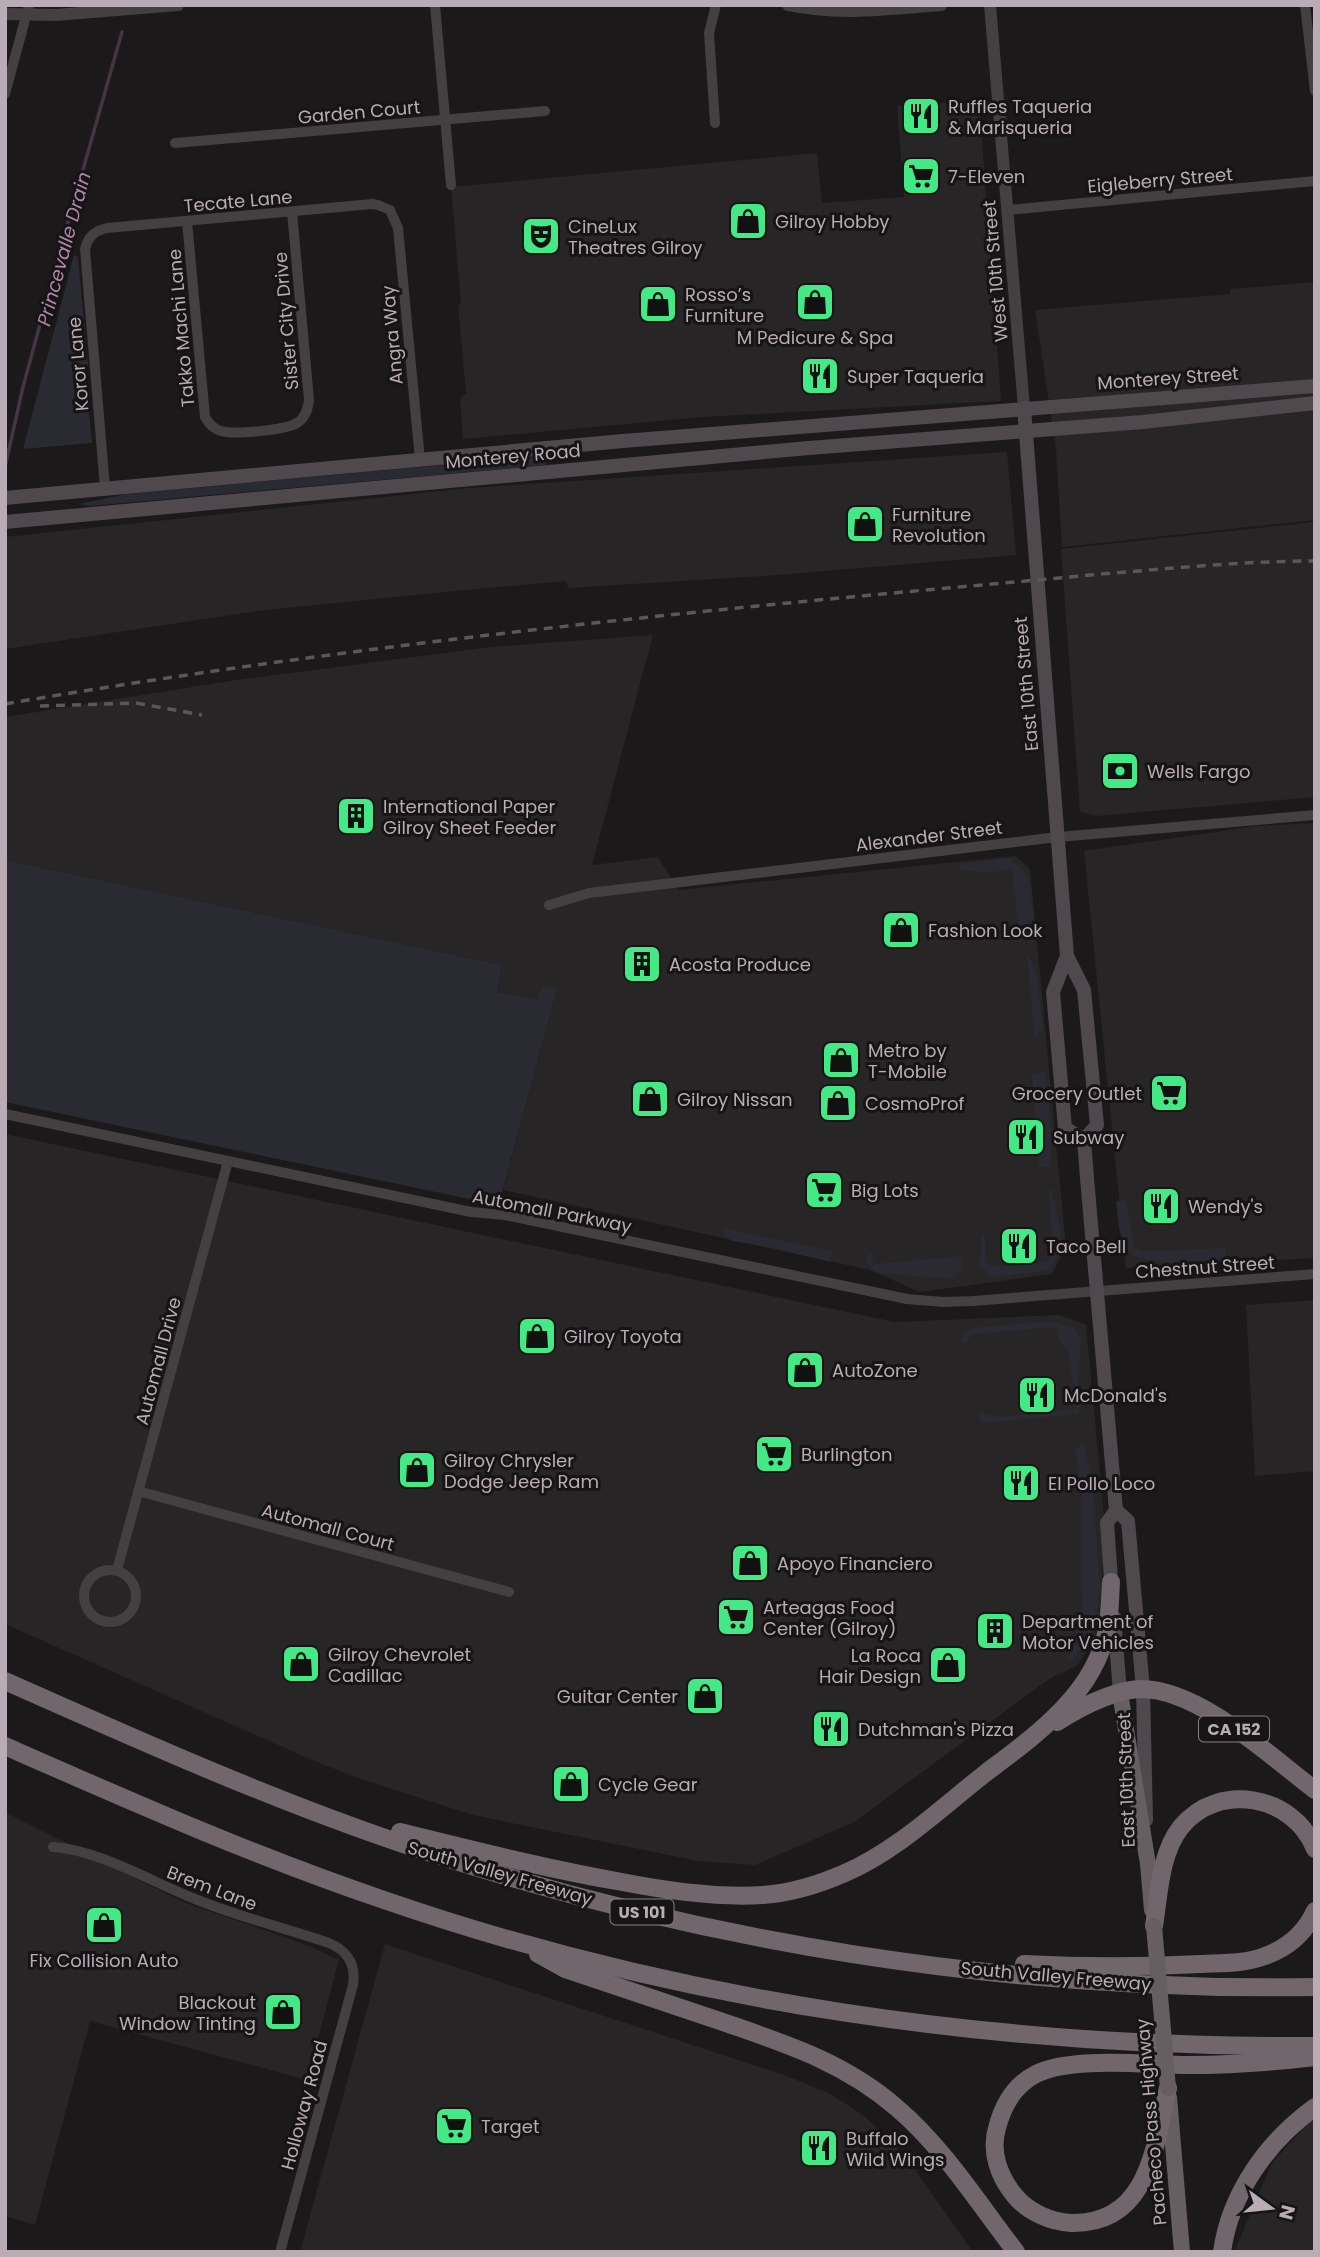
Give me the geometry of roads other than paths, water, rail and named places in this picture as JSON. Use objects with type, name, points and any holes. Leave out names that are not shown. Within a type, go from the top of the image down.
[{"type":"highway","points":[[1025,1744],[1061,1710],[1091,1674],[1107,1629],[1111,1582]]},
{"type":"highway","name":"South Valley Freeway","points":[[5,1681],[301,1807],[453,1860],[582,1897],[712,1928],[962,1969],[1083,1980],[1243,1987],[1315,1987]]},
{"type":"highway","name":"CA 152","points":[[1120,1693],[1143,1689],[1173,1695],[1209,1711],[1315,1790]]},
{"type":"highway","points":[[301,1807],[594,1877],[676,1891],[727,1895],[766,1894],[807,1886],[847,1872],[866,1862],[903,1838],[1025,1744],[1078,1710],[1120,1693]]},
{"type":"highway","name":"East 10th Street","points":[[1120,1693],[1147,1864]]},
{"type":"highway","points":[[5,1746],[270,1859],[385,1901],[514,1940],[692,1984],[796,2005],[1008,2033],[1115,2042],[1315,2046]]},
{"type":"highway","points":[[1154,1926],[1164,1864],[1171,1844],[1180,1828],[1211,1804],[1229,1799],[1267,1803],[1285,1812],[1301,1826],[1315,1849]]},
{"type":"highway","name":"Pacheco Pass Highway","points":[[1147,1864],[1182,2252]]},
{"type":"highway","points":[[870,1956],[1100,1966],[1245,1961],[1262,1958],[1294,1940],[1315,1911]]},
{"type":"highway","points":[[514,1940],[565,1969],[785,2043],[854,2075],[912,2121],[1016,2252]]},
{"type":"highway","points":[[1168,2088],[1148,2171],[1130,2200],[1115,2212],[1082,2223],[1047,2218],[1017,2199],[1006,2184],[998,2168],[994,2150],[1001,2112],[1010,2095],[1022,2082],[1035,2074],[1074,2064],[1228,2064],[1315,2057]]},
{"type":"highway","points":[[1223,2252],[1235,2208],[1253,2171],[1274,2143],[1315,2107]]},
{"type":"main road","name":"Monterey Street","points":[[1024,408],[1315,386]]},
{"type":"main road","points":[[1025,432],[1143,422],[1315,402]]},
{"type":"main road","name":"East 10th Street","points":[[1024,408],[1067,956],[1084,990],[1097,1125],[1084,1140],[1116,1510],[1107,1523],[1120,1693]]},
{"type":"main road","name":"Monterey Road","points":[[5,498],[1024,408]]},
{"type":"main road","name":"Monterey Road","points":[[5,522],[809,448],[1025,432]]},
{"type":"main road","name":"East 10th Street","points":[[1067,956],[1053,992],[1065,1128],[1084,1140]]},
{"type":"main road","name":"East 10th Street","points":[[1116,1510],[1128,1521],[1143,1689],[1147,1864]]},
{"type":"street","points":[[5,14],[28,10],[56,15],[177,5]]},
{"type":"street","points":[[435,5],[451,186]]},
{"type":"street","points":[[715,123],[709,33],[716,5]]},
{"type":"street","points":[[788,5],[826,12],[941,5]]},
{"type":"street","name":"West 10th Street","points":[[990,5],[1024,408]]},
{"type":"street","points":[[1305,5],[1315,91]]},
{"type":"street","points":[[5,94],[28,10]]},
{"type":"street","name":"Garden Court","points":[[175,143],[545,111]]},
{"type":"street","name":"Eigleberry Street","points":[[1007,209],[1315,181]]},
{"type":"street","name":"Tecate Lane","points":[[90,237],[107,228],[372,204],[390,210]]},
{"type":"street","name":"Angra Way","points":[[390,210],[398,228],[419,460]]},
{"type":"street","name":"Sister City Drive","points":[[256,430],[291,426],[303,419],[308,407],[292,212]]},
{"type":"street","name":"Takko Machi Lane","points":[[187,221],[205,417],[212,427],[224,432],[256,430]]},
{"type":"street","name":"Koror Lane","points":[[90,237],[85,256],[105,488]]},
{"type":"street","name":"Alexander Street","points":[[549,905],[589,893],[1058,837],[1315,815]]},
{"type":"street","name":"Automall Parkway","points":[[5,1114],[471,1212],[505,1215],[907,1299],[959,1302],[1097,1290]]},
{"type":"street","name":"Automall Drive","points":[[117,1570],[228,1161]]},
{"type":"street","name":"Chestnut Street","points":[[1097,1290],[1315,1275]]},
{"type":"street","name":"Automall Court","points":[[138,1491],[509,1592]]},
{"type":"street","points":[[117,1570],[127,1575],[134,1583],[136,1603],[123,1619],[105,1622],[92,1615],[87,1608],[85,1589],[89,1579],[98,1572],[117,1570]]},
{"type":"street","name":"Brem Lane","points":[[53,1847],[90,1855],[214,1907],[329,1943],[344,1951],[353,1967]]},
{"type":"street","name":"Holloway Road","points":[[280,2252],[353,1985],[353,1967]]},
{"type":"waterway","name":"Princevalle Drain","points":[[5,467],[23,387],[122,32]]},
{"type":"railway","points":[[5,704],[329,655],[655,617],[1090,575],[1231,564],[1315,561]]},
{"type":"railway","points":[[40,706],[136,703],[202,715]]},
{"type":"place","name":"Ruffles Taqueria & Marisqueria","points":[[921,116]]},
{"type":"place","name":"7-Eleven","points":[[921,176]]},
{"type":"place","name":"Gilroy Hobby","points":[[748,221]]},
{"type":"place","name":"CineLux Theatres Gilroy","points":[[541,236]]},
{"type":"place","name":"M Pedicure & Spa","points":[[815,302]]},
{"type":"place","name":"Rosso’s Furniture","points":[[658,304]]},
{"type":"place","name":"Super Taqueria","points":[[820,376]]},
{"type":"place","name":"Furniture Revolution","points":[[865,524]]},
{"type":"place","name":"Wells Fargo","points":[[1120,771]]},
{"type":"place","name":"International Paper Gilroy Sheet Feeder","points":[[356,816]]},
{"type":"place","name":"Fashion Look","points":[[901,930]]},
{"type":"place","name":"Acosta Produce","points":[[642,964]]},
{"type":"place","name":"Metro by T-Mobile","points":[[841,1060]]},
{"type":"place","name":"Grocery Outlet","points":[[1169,1093]]},
{"type":"place","name":"Gilroy Nissan","points":[[650,1099]]},
{"type":"place","name":"CosmoProf","points":[[838,1103]]},
{"type":"place","name":"Subway","points":[[1026,1137]]},
{"type":"place","name":"Big Lots","points":[[824,1190]]},
{"type":"place","name":"Wendy's","points":[[1161,1206]]},
{"type":"place","name":"Taco Bell","points":[[1019,1246]]},
{"type":"place","name":"Gilroy Toyota","points":[[537,1336]]},
{"type":"place","name":"AutoZone","points":[[805,1370]]},
{"type":"place","name":"McDonald's","points":[[1037,1395]]},
{"type":"place","name":"Burlington","points":[[774,1454]]},
{"type":"place","name":"Gilroy Chrysler Dodge Jeep Ram","points":[[417,1470]]},
{"type":"place","name":"El Pollo Loco","points":[[1021,1483]]},
{"type":"place","name":"Apoyo Financiero","points":[[750,1563]]},
{"type":"place","name":"Arteagas Food Center (Gilroy)","points":[[736,1617]]},
{"type":"place","name":"Department of Motor Vehicles","points":[[995,1631]]},
{"type":"place","name":"Gilroy Chevrolet Cadillac","points":[[301,1664]]},
{"type":"place","name":"La Roca Hair Design","points":[[948,1665]]},
{"type":"place","name":"Guitar Center","points":[[705,1696]]},
{"type":"place","name":"Dutchman's Pizza","points":[[831,1729]]},
{"type":"place","name":"Cycle Gear","points":[[571,1784]]},
{"type":"place","name":"Fix Collision Auto","points":[[104,1925]]},
{"type":"place","name":"Blackout Window Tinting","points":[[283,2012]]},
{"type":"place","name":"Target","points":[[454,2126]]},
{"type":"place","name":"Buffalo Wild Wings","points":[[819,2148]]}]
